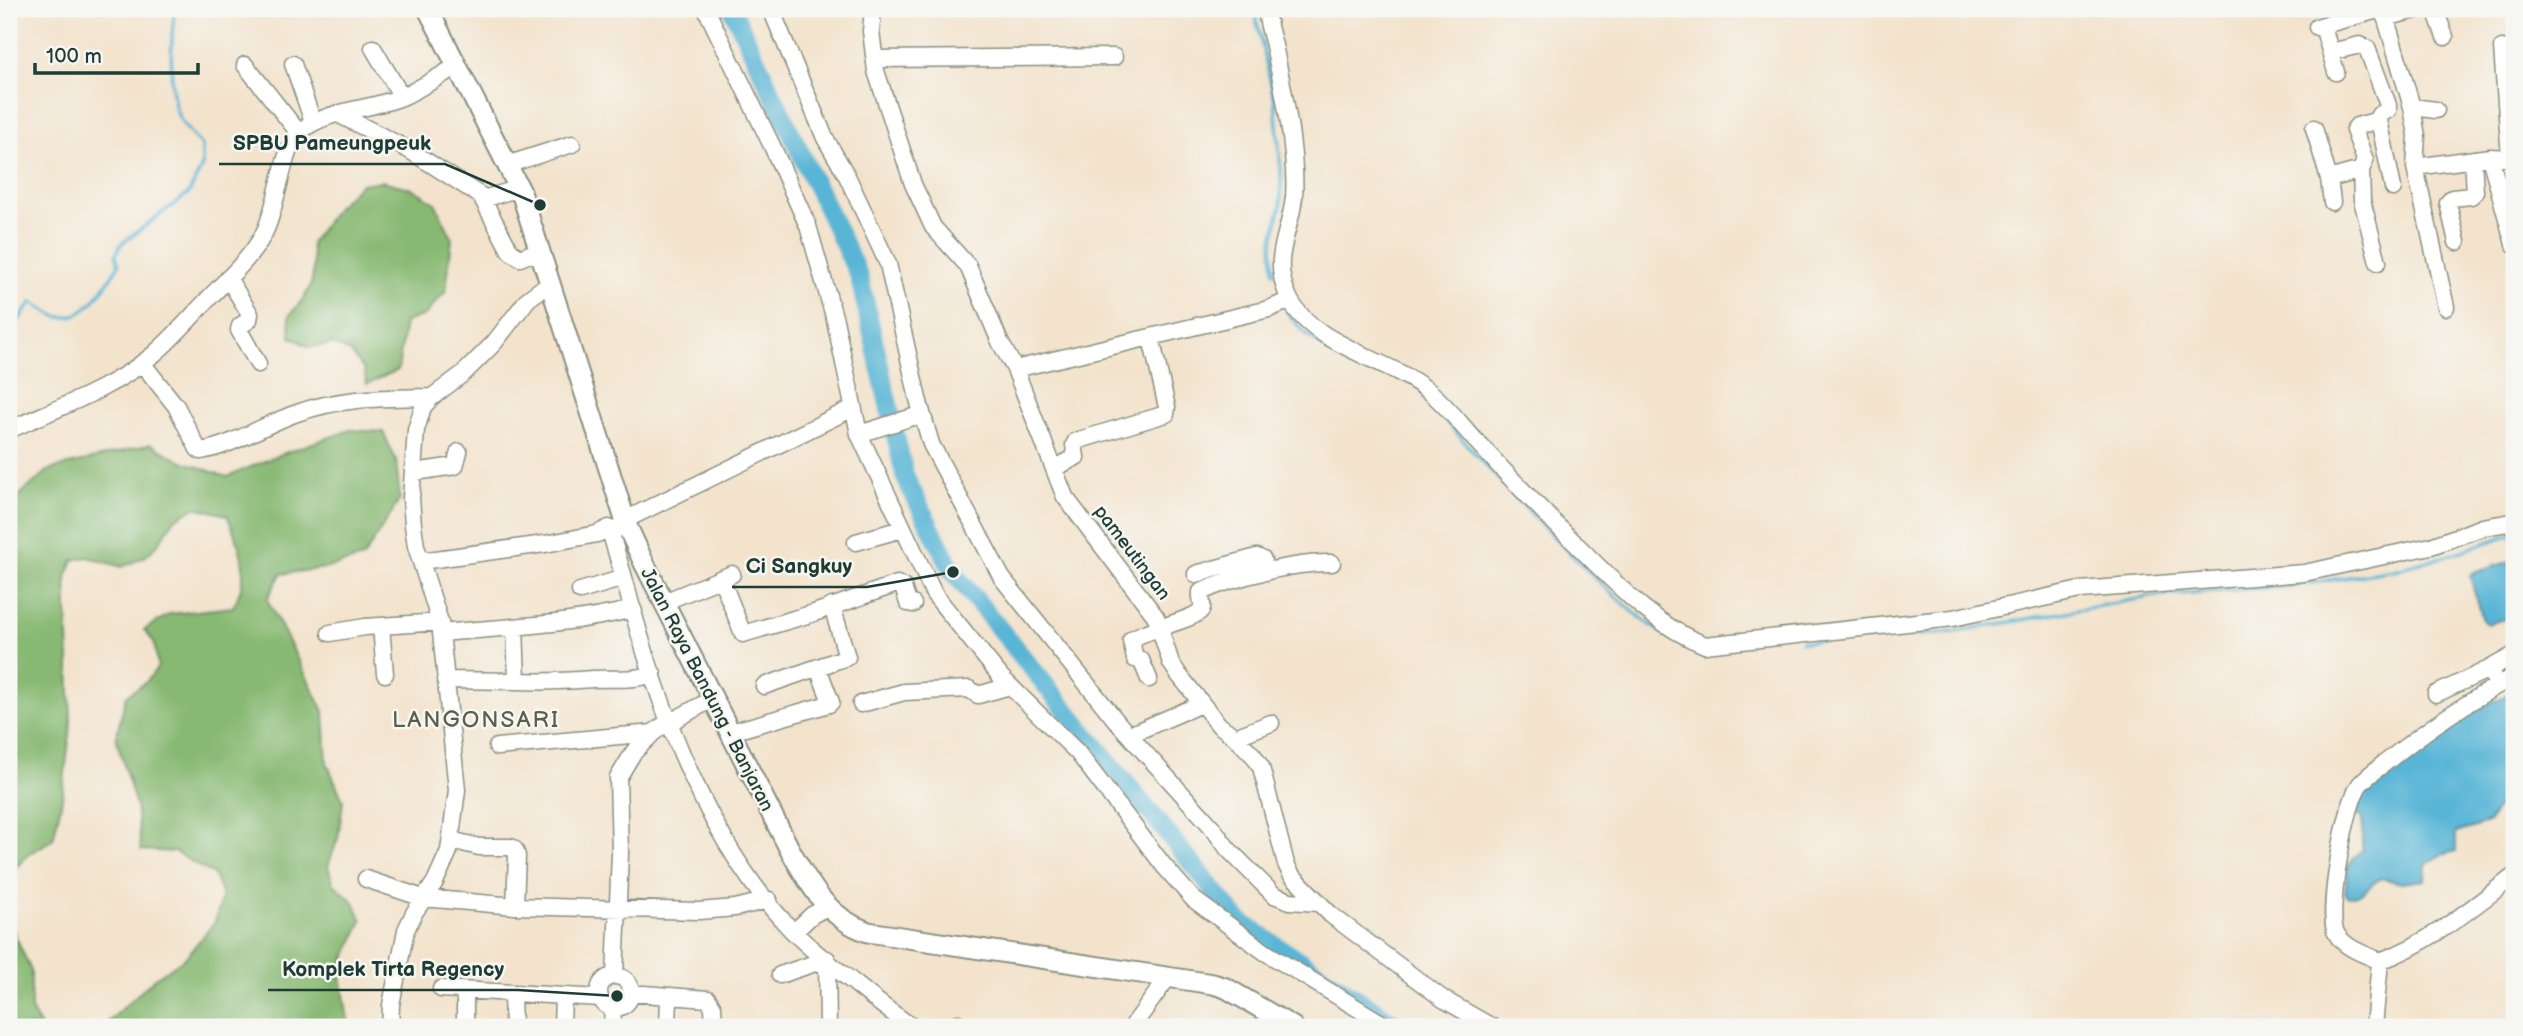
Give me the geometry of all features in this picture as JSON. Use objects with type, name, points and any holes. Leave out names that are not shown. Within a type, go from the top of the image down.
[{"type":"main road","name":"Jalan Raya Bandung - Banjaran","points":[[428,9],[522,192],[621,526],[664,602],[790,850],[814,891],[827,907],[847,923],[868,932],[1169,976],[1226,988],[1293,1027]]},
{"type":"street","points":[[706,9],[808,226],[835,320],[853,408],[902,529],[934,594],[1010,686],[1078,753],[1164,866],[1193,899],[1265,952],[1388,1027]]},
{"type":"street","points":[[771,9],[825,138],[847,176],[888,264],[920,415],[931,444],[1002,578],[1129,736],[1212,827],[1228,849],[1274,895],[1290,901],[1318,903]]},
{"type":"street","name":"pameutingan","points":[[873,9],[871,31],[874,59],[891,120],[925,212],[933,227],[968,266],[1014,369],[1065,496],[1134,586],[1160,626],[1171,663],[1201,704],[1219,724],[1236,737],[1261,767],[1286,864],[1291,874],[1318,903],[1443,999],[1492,1027]]},
{"type":"street","points":[[1266,9],[1284,96],[1293,164],[1294,198],[1280,258],[1285,302],[1306,322],[1343,345],[1396,369],[1432,394],[1530,500],[1610,578],[1666,624],[1705,645],[1953,618],[2080,590],[2304,573],[2420,549],[2483,527],[2514,522]]},
{"type":"street","points":[[2336,72],[2320,27],[2383,12],[2419,9]]},
{"type":"street","points":[[2435,9],[2445,37]]},
{"type":"street","points":[[2383,12],[2412,107],[2417,136],[2415,167],[2446,307]]},
{"type":"street","points":[[2331,52],[2366,46],[2388,105],[2388,110],[2379,115],[2379,120],[2393,188]]},
{"type":"street","points":[[373,48],[402,97]]},
{"type":"street","points":[[2415,167],[2490,157],[2512,158],[2502,48]]},
{"type":"street","points":[[874,59],[1114,57]]},
{"type":"street","points":[[293,64],[313,122]]},
{"type":"street","points":[[245,65],[299,133]]},
{"type":"street","points":[[9,430],[102,387],[142,363],[163,345],[250,254],[270,223],[286,155],[299,133],[313,122],[402,97],[450,70],[458,69]]},
{"type":"street","points":[[2412,107],[2436,110]]},
{"type":"street","points":[[340,115],[409,150],[483,199],[512,254],[520,258],[530,254],[543,257]]},
{"type":"street","points":[[2378,262],[2362,200],[2361,170],[2365,163],[2364,157],[2354,130],[2357,126],[2379,120]]},
{"type":"street","points":[[2314,128],[2329,179],[2332,202]]},
{"type":"street","points":[[509,164],[572,144]]},
{"type":"street","points":[[2490,157],[2514,244]]},
{"type":"street","points":[[2457,242],[2448,203],[2452,198],[2471,196],[2475,192],[2473,159]]},
{"type":"street","points":[[2329,179],[2361,170]]},
{"type":"street","points":[[483,199],[510,191],[522,192]]},
{"type":"street","points":[[228,278],[250,314],[249,320],[240,326],[239,331],[258,364]]},
{"type":"street","points":[[390,1027],[391,1005],[406,930],[442,868],[451,840],[457,790],[440,627],[413,526],[411,498],[416,430],[423,407],[432,397],[464,373],[494,344],[528,299],[540,290],[552,287]]},
{"type":"street","points":[[1014,369],[1151,338],[1285,302]]},
{"type":"street","points":[[1055,468],[1075,458],[1076,441],[1166,414],[1167,407],[1151,338]]},
{"type":"street","points":[[142,363],[176,406],[201,451],[227,443],[297,413],[336,402],[432,397]]},
{"type":"street","points":[[421,561],[545,544],[597,534],[621,526],[853,408]]},
{"type":"street","points":[[862,433],[920,415]]},
{"type":"street","points":[[415,472],[455,466],[459,452]]},
{"type":"street","points":[[621,526],[625,581],[653,677],[669,723],[725,841],[769,904],[794,932],[883,1006],[913,1027]]},
{"type":"street","points":[[856,542],[902,529]]},
{"type":"street","points":[[1196,574],[1257,557],[1263,561],[1266,572]]},
{"type":"street","points":[[1149,679],[1142,660],[1135,660],[1131,640],[1160,626],[1200,613],[1200,595],[1204,590],[1283,568],[1332,563]]},
{"type":"street","points":[[664,602],[726,576],[743,634],[899,584],[908,603],[913,604]]},
{"type":"street","points":[[580,591],[624,578],[625,581]]},
{"type":"street","points":[[764,686],[847,657],[832,606]]},
{"type":"street","points":[[330,633],[381,626],[515,627],[598,618],[634,609],[634,612]]},
{"type":"street","points":[[381,626],[386,674]]},
{"type":"street","points":[[515,627],[517,681]]},
{"type":"street","points":[[2436,694],[2514,655]]},
{"type":"street","points":[[731,732],[829,704],[831,702],[818,667]]},
{"type":"street","points":[[2490,669],[2497,686]]},
{"type":"street","points":[[445,680],[565,682],[639,679],[653,674],[653,677]]},
{"type":"street","points":[[2514,676],[2415,738],[2359,784],[2342,841],[2332,899],[2335,931],[2348,947],[2380,961],[2425,940],[2514,876]]},
{"type":"street","points":[[861,704],[904,692],[969,690],[978,695],[1010,686]]},
{"type":"street","points":[[669,723],[714,698]]},
{"type":"street","points":[[1129,736],[1201,704]]},
{"type":"street","points":[[615,976],[618,778],[625,763],[653,733],[669,720],[669,723]]},
{"type":"street","points":[[1236,737],[1271,723]]},
{"type":"street","points":[[497,747],[653,733]]},
{"type":"street","points":[[451,840],[479,847],[511,847],[515,850],[517,868],[514,906]]},
{"type":"street","points":[[366,879],[423,898],[514,906],[699,911],[736,908],[769,900],[769,904]]},
{"type":"street","points":[[794,932],[812,915],[827,907]]},
{"type":"street","points":[[780,975],[828,958],[828,1027]]},
{"type":"street","points":[[2374,1027],[2380,961]]},
{"type":"street","points":[[441,989],[562,996],[606,1003],[623,1006],[631,993],[625,979],[615,976],[603,981],[600,986],[606,1003],[613,1027]]},
{"type":"street","points":[[1132,1027],[1169,976]]},
{"type":"street","points":[[465,990],[465,1027]]},
{"type":"street","points":[[631,993],[708,999],[713,1007],[715,1027]]},
{"type":"street","points":[[512,994],[513,1027]]},
{"type":"street","points":[[562,996],[562,1027]]},
{"type":"street","points":[[668,1027],[669,996]]},
{"type":"green space","points":[[382,181],[413,189],[435,203],[452,238],[446,291],[425,315],[405,322],[398,370],[367,384],[364,370],[350,352],[333,344],[310,347],[291,337],[289,316],[304,298],[311,283],[311,243],[338,206],[361,184]]},
{"type":"green space","points":[[350,430],[383,432],[396,460],[400,499],[363,558],[326,568],[281,574],[267,599],[324,711],[327,763],[343,801],[338,838],[328,866],[333,883],[354,902],[362,921],[340,969],[349,1027],[103,1027],[155,978],[185,958],[215,922],[222,896],[214,875],[175,852],[141,850],[136,806],[116,738],[126,696],[146,682],[158,667],[154,642],[144,630],[170,614],[233,607],[242,583],[242,561],[227,515],[195,507],[175,519],[145,557],[122,567],[88,557],[73,560],[66,577],[71,723],[62,799],[53,839],[29,854],[10,873],[9,901],[9,504],[49,470],[151,444],[179,460],[227,477]]},
{"type":"green space","points":[[9,921],[31,971],[31,1010],[41,1027],[9,1027]]},
{"type":"water","points":[[2514,560],[2514,616],[2488,624],[2482,617],[2470,576]]},
{"type":"water","points":[[2514,691],[2514,781],[2488,823],[2456,833],[2456,851],[2438,856],[2426,865],[2425,880],[2401,883],[2381,878],[2362,893],[2347,896],[2345,892],[2348,867],[2353,858],[2363,850],[2361,817],[2356,815],[2365,784],[2477,710]]},
{"type":"waterway","points":[[9,333],[32,302],[56,316],[66,317],[85,309],[101,292],[119,265],[116,255],[121,244],[189,193],[202,166],[202,146],[179,117],[173,94],[171,64],[175,9]]},
{"type":"waterway","points":[[732,9],[859,276],[905,477],[953,572],[1239,921],[1400,1027]]},
{"type":"waterway","points":[[1254,9],[1275,102],[1281,170],[1281,204],[1272,245],[1274,272]]},
{"type":"waterway","points":[[1284,306],[1304,332],[1329,351],[1388,375]]},
{"type":"waterway","points":[[1424,397],[1515,497],[1596,579],[1635,613],[1669,637],[1696,648]]},
{"type":"waterway","points":[[1801,642],[1949,633],[2161,595],[2291,586],[2394,570],[2450,555],[2514,533]]},
{"type":"place","name":"SPBU Pameungpeuk","points":[[540,205]]},
{"type":"place","name":"Ci Sangkuy","points":[[953,572]]},
{"type":"place","name":"Komplek Tirta Regency","points":[[617,996]]},
{"type":"district","name":"LANGONSARI","points":[[476,719]]}]
